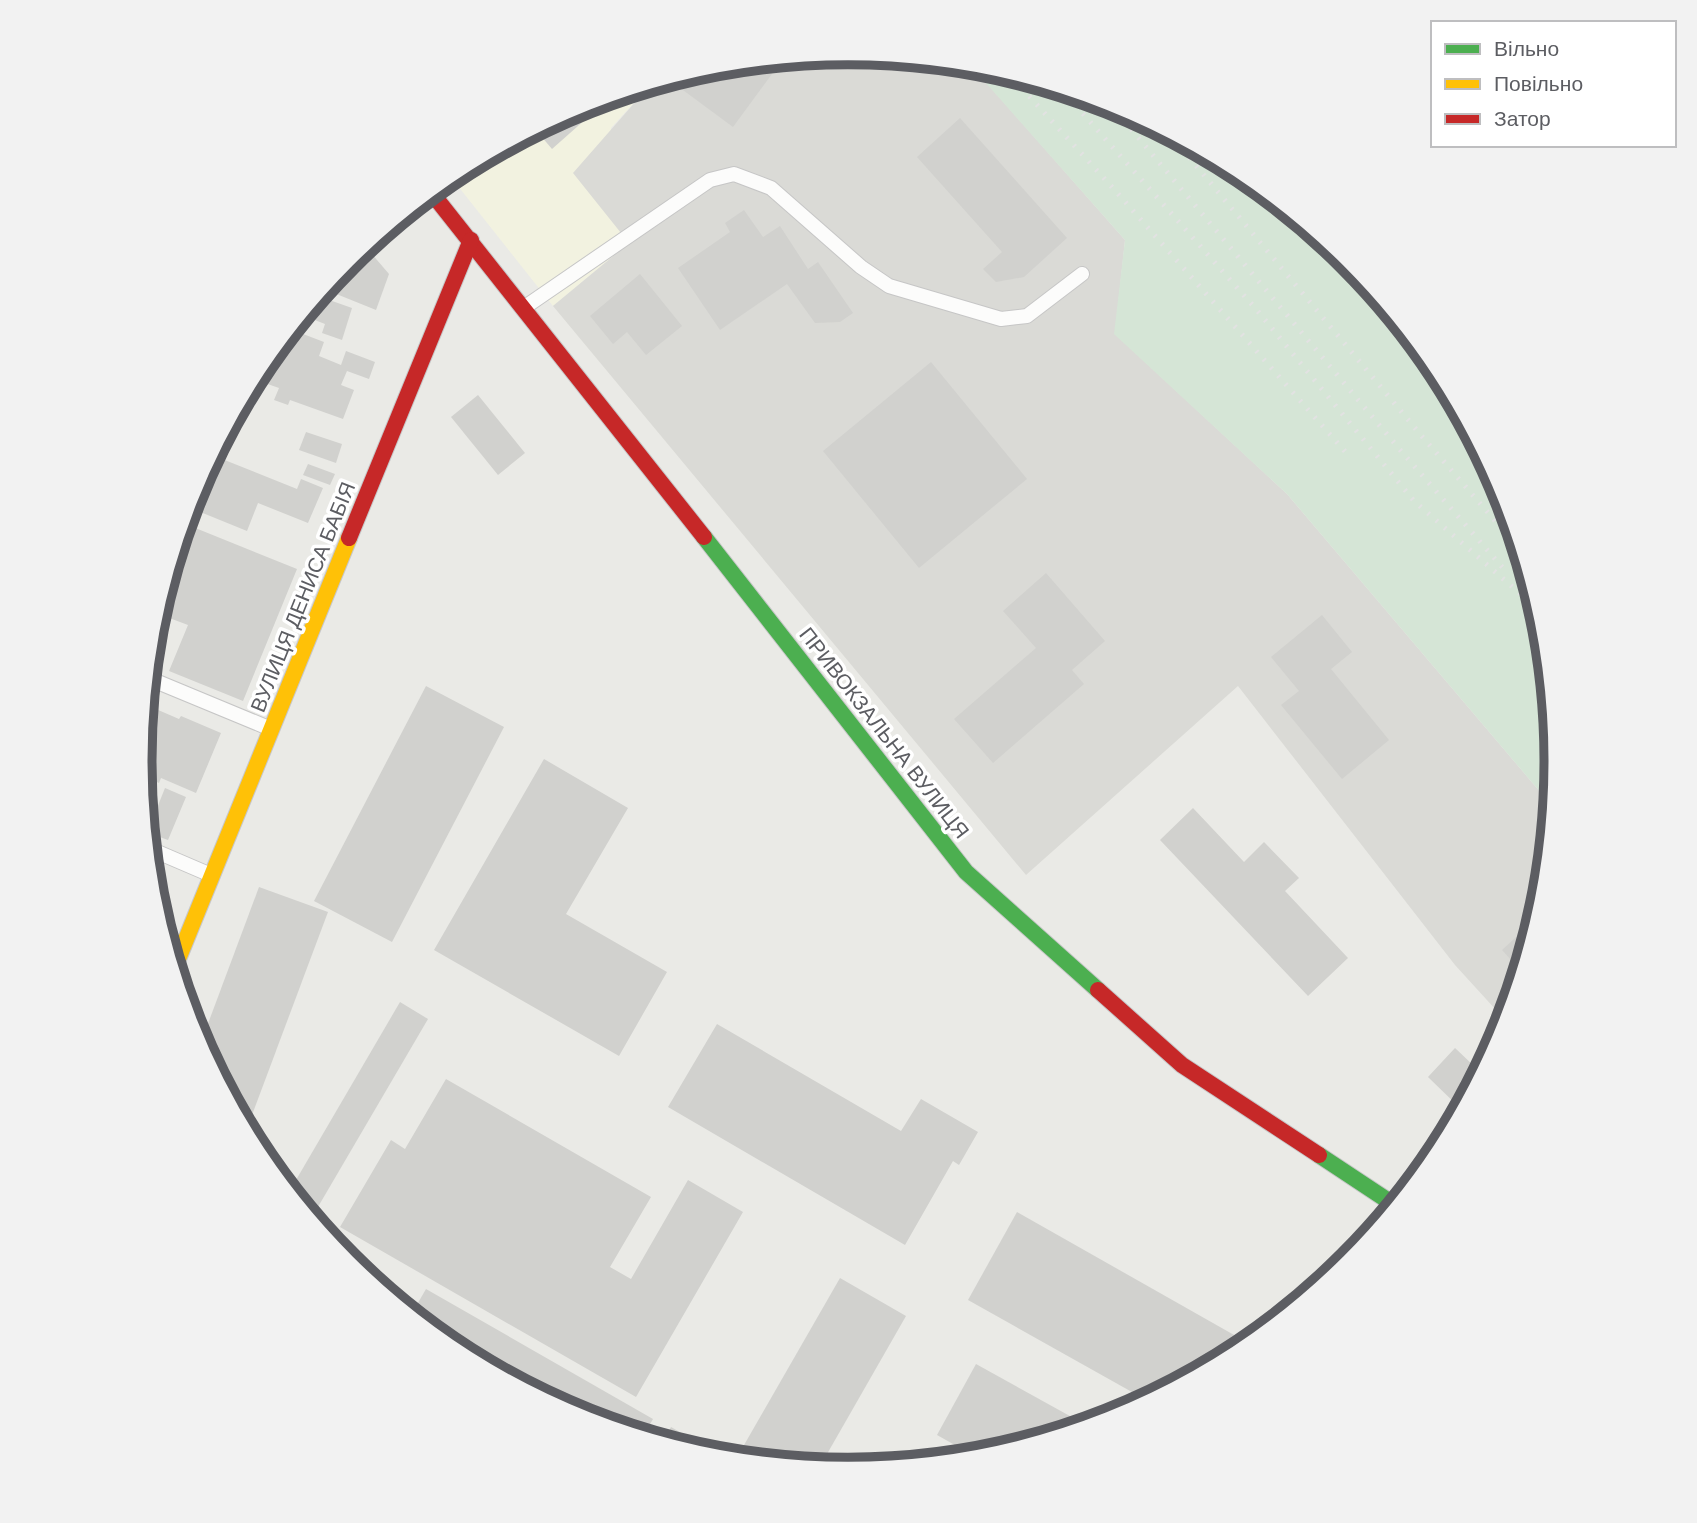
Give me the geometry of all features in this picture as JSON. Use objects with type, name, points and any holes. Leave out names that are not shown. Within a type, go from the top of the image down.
[{"type":"main road","name":"ПРИВОКЗАЛЬНА ВУЛИЦЯ","points":[[437,199],[967,872],[1182,1065],[1389,1201]]},
{"type":"main road","name":"ВУЛИЦЯ ДЕНИСА БАБІЯ","points":[[179,956],[471,240]]},
{"type":"lane","points":[[524,308],[710,180],[734,174],[771,188],[861,267],[889,286],[1001,319],[1027,316],[1082,274]]},
{"type":"lane","points":[[157,682],[272,729]]},
{"type":"lane","points":[[158,852],[212,875]]},
{"type":"shaded area","points":[[803,66],[894,66],[982,78],[1125,240],[1115,334],[1287,494],[1544,797],[1532,897],[1522,942],[1498,1012],[1455,965],[1238,686],[1026,875],[553,306],[629,243],[573,173],[639,97],[668,88],[713,78]]},
{"type":"shaded area","points":[[981,78],[1029,88],[1115,118],[1197,158],[1236,182],[1308,238],[1341,269],[1401,337],[1428,374],[1473,453],[1492,495],[1522,581],[1532,626],[1544,716],[1544,797],[1287,494],[1114,334],[1125,240]]},
{"type":"shaded area","points":[[639,98],[611,128],[629,243],[553,306],[457,185],[540,137]]},
{"type":"building","points":[[776,69],[733,127],[677,86]]},
{"type":"building","points":[[591,115],[552,149],[541,136]]},
{"type":"building","points":[[960,118],[1067,238],[1024,277],[996,282],[983,269],[1002,252],[917,157]]},
{"type":"building","points":[[744,210],[763,237],[780,226],[808,269],[818,262],[853,313],[840,322],[815,323],[787,284],[720,330],[678,268],[730,232],[725,223]]},
{"type":"building","points":[[372,254],[389,274],[376,310],[334,293]]},
{"type":"building","points":[[640,274],[682,326],[646,355],[627,332],[613,344],[590,316]]},
{"type":"building","points":[[327,299],[352,308],[342,340],[322,333],[325,324],[311,319]]},
{"type":"building","points":[[300,333],[324,342],[319,356],[341,365],[346,351],[375,362],[369,379],[347,371],[341,385],[354,390],[343,419],[290,400],[288,405],[274,400],[279,388],[264,383]]},
{"type":"building","points":[[931,362],[1027,479],[919,568],[823,451]]},
{"type":"building","points":[[478,395],[525,453],[498,475],[451,417]]},
{"type":"building","points":[[306,432],[342,444],[336,463],[299,450]]},
{"type":"building","points":[[221,459],[297,489],[301,479],[323,488],[308,523],[258,503],[247,531],[199,511]]},
{"type":"building","points":[[308,464],[335,474],[330,485],[303,475]]},
{"type":"building","points":[[193,527],[297,569],[243,701],[169,671],[188,625],[167,617],[175,581]]},
{"type":"building","points":[[1046,573],[1105,641],[1072,670],[1084,684],[993,763],[954,719],[1036,648],[1003,611]]},
{"type":"building","points":[[1322,615],[1352,652],[1331,669],[1389,740],[1342,779],[1281,705],[1299,691],[1271,657]]},
{"type":"building","points":[[426,686],[504,727],[392,942],[314,901]]},
{"type":"building","points":[[154,708],[221,733],[196,793],[161,778],[159,783],[152,780]]},
{"type":"building","points":[[544,759],[628,808],[566,914],[667,972],[619,1056],[434,950]]},
{"type":"building","points":[[165,788],[186,797],[168,840],[156,836],[153,806],[157,808]]},
{"type":"building","points":[[1193,808],[1244,862],[1264,842],[1299,878],[1285,891],[1348,958],[1308,996],[1160,840]]},
{"type":"building","points":[[259,887],[328,912],[251,1119],[206,1030]]},
{"type":"building","points":[[1525,929],[1515,964],[1502,950]]},
{"type":"building","points":[[400,1002],[428,1019],[316,1210],[294,1183]]},
{"type":"building","points":[[717,1024],[901,1131],[921,1099],[978,1132],[959,1165],[953,1161],[905,1245],[668,1107]]},
{"type":"building","points":[[1455,1048],[1475,1067],[1460,1082],[1464,1086],[1455,1104],[1428,1077]]},
{"type":"building","points":[[446,1079],[651,1197],[610,1267],[631,1279],[688,1180],[743,1212],[636,1397],[340,1227],[391,1140],[405,1149]]},
{"type":"building","points":[[1017,1212],[1240,1338],[1197,1365],[1137,1395],[968,1300]]},
{"type":"building","points":[[840,1278],[906,1316],[825,1457],[741,1449]]},
{"type":"building","points":[[426,1289],[653,1419],[648,1428],[582,1405],[540,1386],[461,1341],[416,1307]]},
{"type":"building","points":[[976,1364],[1076,1419],[1029,1435],[961,1449],[937,1435]]},
{"type":"building","points":[[671,1427],[696,1441],[668,1435]]},
{"type":"railway","points":[[1020,86],[1349,456]]},
{"type":"railway","points":[[1073,102],[1256,309],[1414,501],[1526,599]]},
{"type":"railway","points":[[1126,123],[1401,451],[1503,568]]},
{"type":"railway","points":[[1184,151],[1507,534]]},
{"type":"traffic: fast","points":[[704,537],[966,872],[1098,990]]},
{"type":"traffic: fast","points":[[1319,1155],[1389,1201]]},
{"type":"traffic: slow","points":[[179,956],[349,538]]},
{"type":"traffic: jam","points":[[437,200],[704,537]]},
{"type":"traffic: jam","points":[[349,538],[471,240]]},
{"type":"traffic: jam","points":[[1098,990],[1182,1065],[1319,1155]]}]
